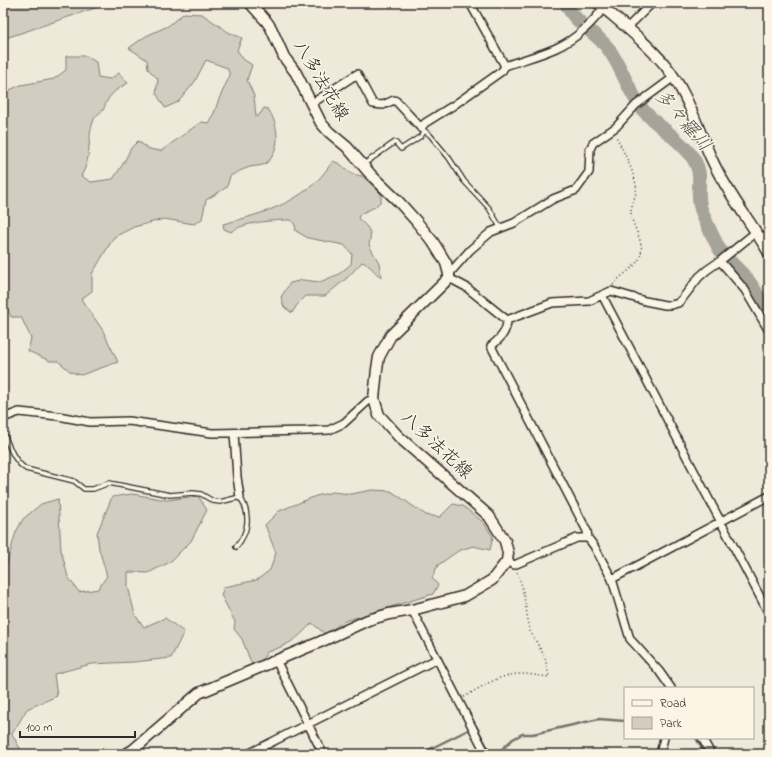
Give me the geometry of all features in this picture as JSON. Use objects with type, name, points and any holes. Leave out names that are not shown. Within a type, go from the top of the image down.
[{"type":"main road","name":"八多法花線","points":[[250,3],[271,28],[280,48],[296,73],[321,123],[329,132],[348,146],[372,176],[408,212],[433,242],[446,263],[449,276],[391,334],[379,357],[374,398],[379,415],[399,438],[489,516],[505,541],[510,563]]},
{"type":"main road","points":[[601,6],[627,28],[656,56],[674,78],[695,118],[712,161],[762,235],[769,254]]},
{"type":"main road","points":[[126,754],[133,750],[198,693],[246,674],[368,620],[465,596],[481,588],[492,580],[510,563]]},
{"type":"street","points":[[470,3],[505,66]]},
{"type":"street","points":[[627,28],[652,3]]},
{"type":"street","points":[[423,129],[424,123],[502,71],[505,66],[545,53],[567,42],[583,31],[601,6]]},
{"type":"street","points":[[311,104],[357,74],[373,104],[383,105],[396,100],[423,129]]},
{"type":"street","points":[[507,320],[466,287],[449,276],[470,250],[491,232],[514,223],[553,198],[576,190],[589,172],[590,149],[593,143],[611,131],[636,105],[674,78]]},
{"type":"street","points":[[507,320],[552,303],[589,301],[611,290],[645,301],[671,305],[682,299],[699,277],[707,270],[762,235]]},
{"type":"street","points":[[724,258],[769,331]]},
{"type":"street","points":[[602,295],[769,614]]},
{"type":"street","points":[[507,320],[502,338],[491,346],[587,531],[588,538],[612,579],[630,639],[659,671],[670,687]]},
{"type":"street","points":[[3,418],[19,412],[58,416],[90,422],[129,421],[212,433],[329,430],[344,423],[368,401],[374,398]]},
{"type":"street","points":[[234,433],[240,497]]},
{"type":"street","points":[[612,579],[769,496]]},
{"type":"street","points":[[510,563],[577,538],[588,538]]},
{"type":"street","points":[[412,610],[486,754]]},
{"type":"street","points":[[248,754],[437,659]]},
{"type":"street","points":[[276,660],[323,754]]},
{"type":"street","points":[[660,754],[664,739]]},
{"type":"street","points":[[703,739],[711,754]]},
{"type":"lane","points":[[363,165],[395,142],[401,149],[421,136],[423,129]]},
{"type":"lane","points":[[423,129],[449,158],[464,181],[489,208],[500,228]]},
{"type":"lane","points":[[3,432],[16,460],[20,465],[26,469],[74,482],[84,489],[93,489],[109,483],[170,496],[192,493],[202,494],[213,501],[220,502],[240,497],[248,517],[246,530],[236,546]]},
{"type":"path","points":[[611,131],[615,135],[626,158],[636,185],[631,208],[640,241],[641,251],[639,259],[634,266],[615,283],[611,290]]},
{"type":"path","points":[[458,700],[496,679],[508,675],[522,674],[549,677],[545,657],[530,631],[522,586],[510,563]]},
{"type":"green space","points":[[3,3],[110,3],[3,39]]},
{"type":"green space","points":[[184,13],[202,14],[228,32],[242,38],[237,50],[243,59],[252,65],[247,80],[254,96],[256,117],[264,108],[268,109],[275,122],[277,138],[276,145],[270,159],[265,164],[247,168],[230,176],[227,187],[206,200],[202,219],[194,224],[164,219],[134,227],[114,237],[92,274],[92,291],[81,299],[102,329],[118,362],[81,375],[71,372],[58,361],[50,361],[28,351],[31,338],[21,317],[11,317],[3,299],[3,93],[21,85],[54,79],[66,70],[66,56],[86,56],[96,62],[98,77],[110,79],[119,73],[128,83],[111,95],[103,110],[94,119],[90,133],[87,162],[81,176],[91,182],[113,179],[131,148],[138,141],[149,149],[161,151],[201,122],[208,123],[214,113],[230,75],[227,68],[206,60],[194,83],[178,102],[165,108],[156,93],[158,79],[148,69],[147,60],[129,48],[146,36],[168,26]]},
{"type":"green space","points":[[333,161],[340,164],[352,174],[362,176],[381,194],[381,201],[375,207],[360,214],[358,218],[369,230],[369,245],[379,263],[381,277],[368,265],[362,262],[347,278],[325,296],[306,296],[297,305],[292,313],[284,307],[281,297],[290,283],[303,280],[320,282],[339,274],[351,264],[352,254],[344,245],[308,238],[296,231],[295,225],[291,220],[268,221],[251,224],[231,232],[224,229],[223,224],[261,213],[296,197],[317,181]]},
{"type":"green space","points":[[372,490],[391,491],[426,515],[440,517],[453,504],[463,506],[484,523],[493,537],[490,550],[473,546],[458,551],[438,565],[432,578],[438,585],[433,594],[345,621],[325,634],[312,623],[292,641],[267,652],[260,663],[252,665],[242,639],[234,629],[235,622],[221,595],[224,587],[257,580],[270,570],[276,553],[265,525],[279,511],[316,496],[333,492],[351,494]]},
{"type":"green space","points":[[132,494],[167,500],[198,496],[207,510],[191,541],[170,562],[148,573],[128,572],[128,586],[135,615],[144,627],[165,618],[184,632],[171,658],[134,662],[91,664],[54,674],[57,696],[27,709],[12,734],[23,754],[3,754],[3,576],[16,532],[23,519],[41,504],[58,499],[61,550],[68,577],[79,592],[98,589],[107,576],[99,549],[97,533],[112,497]]},
{"type":"waterway","name":"多々羅川","points":[[566,3],[574,16],[607,47],[617,62],[633,95],[643,110],[679,142],[690,154],[698,169],[699,202],[713,236],[723,254],[750,283],[769,316]]},
{"type":"waterway","points":[[497,754],[513,739],[522,734],[533,734],[599,719],[624,721]]},
{"type":"waterway","points":[[420,754],[476,726],[491,754]]},
{"type":"waterway","points":[[697,739],[705,754]]}]
